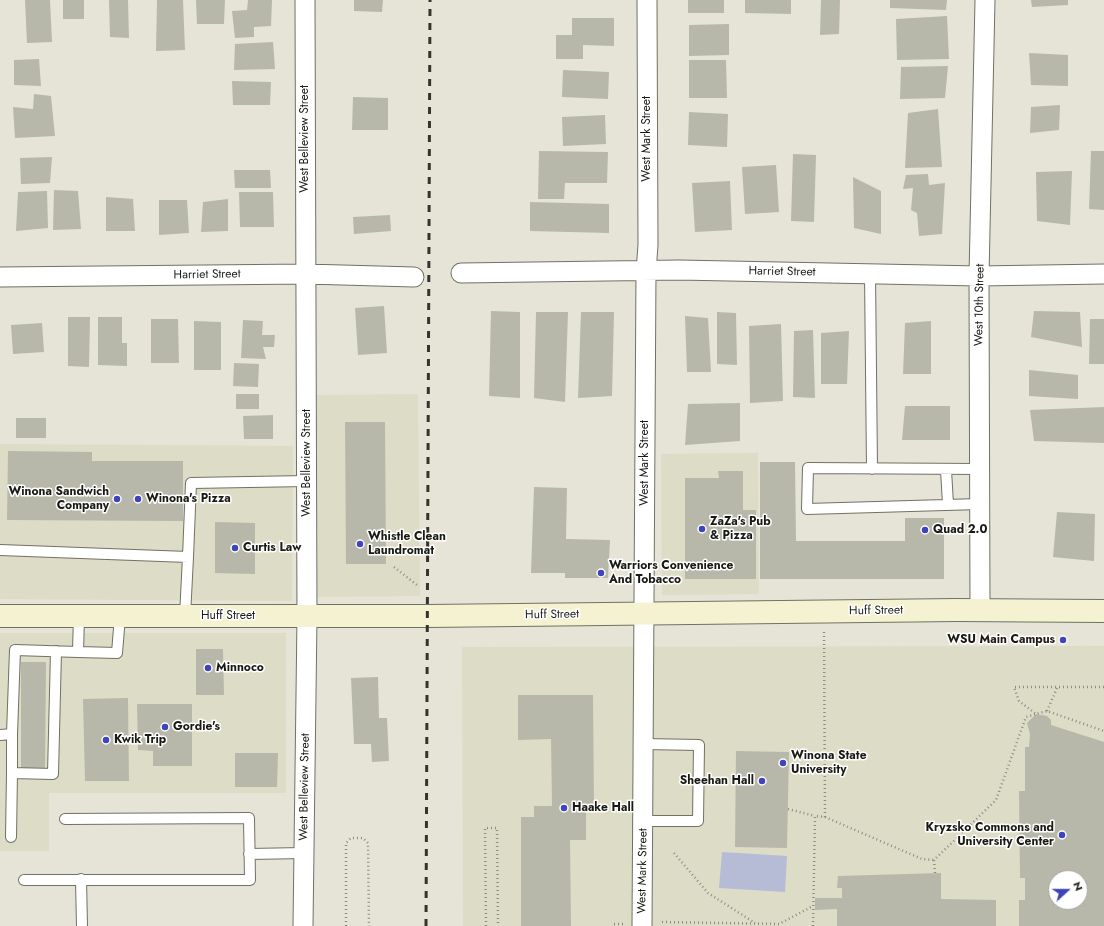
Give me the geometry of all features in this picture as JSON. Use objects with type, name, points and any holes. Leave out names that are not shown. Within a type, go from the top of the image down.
[{"type":"main road","name":"Huff Street","points":[[0,616],[307,616],[980,610],[1104,611]]},
{"type":"street","name":"West Belleview Street","points":[[303,926],[307,616],[305,0]]},
{"type":"street","name":"West Mark Street","points":[[642,925],[646,272],[648,245],[647,0]]},
{"type":"street","name":"West 10th Street","points":[[980,610],[979,276],[985,0]]},
{"type":"street","name":"Harriet Street","points":[[461,273],[870,273],[979,276],[1104,274]]},
{"type":"street","name":"Harriet Street","points":[[0,277],[306,274],[414,277]]},
{"type":"lane","points":[[870,273],[872,469]]},
{"type":"lane","points":[[979,469],[808,468],[807,509],[980,504]]},
{"type":"lane","points":[[946,470],[948,504]]},
{"type":"lane","points":[[185,616],[191,483],[307,481]]},
{"type":"lane","points":[[0,550],[188,557]]},
{"type":"lane","points":[[78,652],[79,616]]},
{"type":"lane","points":[[11,837],[12,773],[18,684],[15,650],[117,653],[120,616]]},
{"type":"lane","points":[[12,773],[53,774],[50,741],[50,710],[51,683],[56,651]]},
{"type":"lane","points":[[0,735],[15,739]]},
{"type":"lane","points":[[643,821],[698,821],[698,745],[644,744]]},
{"type":"lane","points":[[24,880],[250,880],[249,818],[65,819]]},
{"type":"lane","points":[[249,854],[304,852]]},
{"type":"lane","points":[[81,880],[82,926]]},
{"type":"path","points":[[394,567],[416,585]]},
{"type":"path","points":[[824,612],[825,817]]},
{"type":"path","points":[[1036,714],[1020,701],[1014,687],[1104,687]]},
{"type":"path","points":[[1047,711],[1057,688]]},
{"type":"path","points":[[788,809],[825,817],[922,860],[934,860],[996,800],[1026,717],[1047,711],[1104,731]]},
{"type":"path","points":[[813,926],[815,816]]},
{"type":"path","points":[[486,926],[485,828],[497,828],[498,926]]},
{"type":"path","points":[[346,926],[346,844],[351,838],[363,838],[368,844],[369,926]]},
{"type":"path","points":[[674,854],[708,893],[755,924]]},
{"type":"path","points":[[934,860],[935,873]]},
{"type":"path","points":[[614,924],[642,925],[675,922],[780,925],[813,906]]},
{"type":"shaded area","points":[[418,394],[420,596],[317,597],[315,395]]},
{"type":"shaded area","points":[[0,444],[293,446],[292,601],[0,599]]},
{"type":"shaded area","points":[[758,453],[759,594],[662,595],[661,454]]},
{"type":"shaded area","points":[[0,633],[286,633],[286,793],[49,793],[49,851],[0,851]]},
{"type":"shaded area","name":"Winona State University","points":[[1104,646],[1104,926],[463,926],[462,647]]},
{"type":"shaded area","points":[[722,852],[787,856],[785,892],[719,888]]},
{"type":"building","points":[[25,0],[50,0],[52,42],[27,43]]},
{"type":"building","points":[[63,0],[84,0],[84,19],[63,19]]},
{"type":"building","points":[[109,0],[128,0],[129,38],[110,37]]},
{"type":"building","points":[[157,0],[183,0],[185,50],[156,51]]},
{"type":"building","points":[[196,0],[225,0],[224,24],[197,24]]},
{"type":"building","points":[[248,0],[272,0],[271,26],[254,27],[254,37],[235,38],[232,11],[247,10]]},
{"type":"building","points":[[354,0],[383,0],[382,12],[354,11]]},
{"type":"building","points":[[688,0],[724,0],[724,13],[688,13]]},
{"type":"building","points":[[745,0],[791,0],[791,14],[745,13]]},
{"type":"building","points":[[821,0],[840,0],[839,34],[820,35]]},
{"type":"building","points":[[890,0],[947,0],[946,10],[890,8]]},
{"type":"building","points":[[1031,0],[1068,0],[1068,5],[1032,7]]},
{"type":"building","points":[[947,16],[949,59],[897,60],[896,19]]},
{"type":"building","points":[[572,18],[614,18],[614,46],[583,45],[583,59],[556,59],[556,35],[572,35]]},
{"type":"building","points":[[729,24],[729,55],[689,56],[689,25]]},
{"type":"building","points":[[273,42],[275,69],[234,70],[235,44]]},
{"type":"building","points":[[1029,53],[1068,55],[1068,86],[1031,85]]},
{"type":"building","points":[[39,59],[41,86],[14,85],[14,60]]},
{"type":"building","points":[[689,60],[726,60],[727,98],[689,98]]},
{"type":"building","points":[[948,66],[945,98],[900,99],[901,67]]},
{"type":"building","points":[[563,70],[609,72],[608,99],[562,97]]},
{"type":"building","points":[[232,81],[271,82],[270,105],[233,105]]},
{"type":"building","points":[[34,94],[51,96],[55,136],[15,138],[13,107],[33,109]]},
{"type":"building","points":[[353,97],[388,98],[388,130],[352,130]]},
{"type":"building","points":[[1060,105],[1059,130],[1030,133],[1031,107]]},
{"type":"building","points":[[938,109],[942,167],[905,168],[908,113]]},
{"type":"building","points":[[689,112],[728,114],[727,147],[688,145]]},
{"type":"building","points":[[605,115],[606,144],[563,146],[562,117]]},
{"type":"building","points":[[539,151],[608,152],[607,183],[565,183],[564,199],[538,199]]},
{"type":"building","points":[[1091,151],[1104,151],[1104,210],[1089,209]]},
{"type":"building","points":[[793,154],[816,155],[814,222],[791,221]]},
{"type":"building","points":[[52,157],[50,183],[21,184],[20,158]]},
{"type":"building","points":[[776,165],[779,212],[745,214],[742,167]]},
{"type":"building","points":[[234,170],[270,170],[271,188],[235,188]]},
{"type":"building","points":[[1072,171],[1070,225],[1037,221],[1036,172]]},
{"type":"building","points":[[928,174],[929,185],[945,183],[942,234],[919,236],[917,213],[911,210],[913,188],[903,189],[906,175]]},
{"type":"building","points":[[853,177],[881,191],[881,234],[854,228]]},
{"type":"building","points":[[730,181],[732,230],[695,232],[692,183]]},
{"type":"building","points":[[54,190],[78,191],[81,229],[53,230]]},
{"type":"building","points":[[47,191],[48,228],[16,231],[18,192]]},
{"type":"building","points":[[239,192],[273,192],[274,227],[240,227]]},
{"type":"building","points":[[106,197],[133,199],[135,231],[106,231]]},
{"type":"building","points":[[228,199],[228,231],[201,232],[203,202]]},
{"type":"building","points":[[159,200],[187,200],[189,233],[159,235]]},
{"type":"building","points":[[530,202],[609,204],[609,233],[530,231]]},
{"type":"building","points":[[390,215],[391,231],[354,234],[353,217]]},
{"type":"building","points":[[384,306],[387,353],[358,355],[355,308]]},
{"type":"building","points":[[491,311],[520,312],[520,398],[489,396]]},
{"type":"building","points":[[1034,311],[1080,312],[1082,347],[1031,337]]},
{"type":"building","points":[[536,312],[568,312],[565,402],[534,398]]},
{"type":"building","points":[[581,312],[614,312],[612,396],[578,398]]},
{"type":"building","points":[[717,312],[736,313],[737,365],[717,364]]},
{"type":"building","points":[[685,316],[708,318],[711,372],[687,372]]},
{"type":"building","points":[[68,317],[90,317],[89,367],[68,366]]},
{"type":"building","points":[[98,317],[122,317],[122,343],[127,343],[127,366],[98,365]]},
{"type":"building","points":[[151,319],[178,319],[179,363],[151,363]]},
{"type":"building","points":[[1090,319],[1104,319],[1104,364],[1089,364]]},
{"type":"building","points":[[243,320],[263,321],[262,335],[275,335],[274,347],[263,347],[266,359],[241,358]]},
{"type":"building","points":[[194,321],[221,322],[221,370],[194,370]]},
{"type":"building","points":[[931,321],[931,374],[903,374],[905,323]]},
{"type":"building","points":[[42,323],[44,352],[13,354],[11,325]]},
{"type":"building","points":[[781,324],[783,401],[750,403],[749,326]]},
{"type":"building","points":[[813,330],[815,398],[793,397],[794,331]]},
{"type":"building","points":[[849,331],[847,384],[821,384],[821,333]]},
{"type":"building","points":[[234,363],[259,364],[258,387],[233,386]]},
{"type":"building","points":[[1029,370],[1078,375],[1078,399],[1029,396]]},
{"type":"building","points":[[236,394],[259,394],[259,409],[236,409]]},
{"type":"building","points":[[740,403],[740,441],[685,445],[688,404]]},
{"type":"building","points":[[905,406],[950,406],[950,440],[902,440]]},
{"type":"building","points":[[1104,407],[1104,443],[1034,441],[1030,410]]},
{"type":"building","points":[[273,415],[273,439],[244,439],[243,416]]},
{"type":"building","points":[[16,418],[46,418],[46,438],[16,438]]},
{"type":"building","points":[[345,422],[385,422],[386,564],[346,564]]},
{"type":"building","points":[[8,451],[92,452],[92,461],[183,461],[183,521],[7,520]]},
{"type":"building","name":"Quad 2.0","points":[[760,462],[795,462],[796,541],[905,541],[905,518],[944,518],[944,579],[760,579]]},
{"type":"building","points":[[718,471],[743,471],[743,510],[756,510],[756,579],[685,579],[685,478],[719,478]]},
{"type":"building","points":[[534,487],[567,488],[566,539],[610,540],[608,578],[565,578],[565,573],[531,573]]},
{"type":"building","points":[[1057,512],[1095,514],[1094,561],[1053,557]]},
{"type":"building","name":"Curtis Law","points":[[215,522],[255,523],[255,574],[215,573]]},
{"type":"building","points":[[196,649],[223,649],[224,695],[196,695]]},
{"type":"building","points":[[21,662],[46,662],[45,773],[21,773]]},
{"type":"building","points":[[378,677],[379,718],[387,718],[389,761],[372,762],[371,744],[354,744],[351,678]]},
{"type":"building","name":"Haake Hall","points":[[518,695],[593,695],[594,811],[586,811],[586,840],[570,840],[571,926],[521,926],[521,817],[534,817],[534,806],[552,806],[551,739],[518,740]]},
{"type":"building","name":"Kwik Trip","points":[[128,698],[129,781],[85,781],[83,699]]},
{"type":"building","name":"Gordie's","points":[[137,704],[192,704],[192,766],[153,766],[153,751],[138,750]]},
{"type":"building","name":"Kryzsko Commons and University Center","points":[[1036,714],[1047,716],[1051,720],[1051,725],[1104,742],[1104,926],[1019,926],[1019,900],[1025,900],[1025,878],[1020,878],[1019,791],[1025,791],[1025,747],[1029,747],[1030,734],[1027,723]]},
{"type":"building","name":"Sheehan Hall","points":[[736,751],[789,752],[787,848],[735,847]]},
{"type":"building","points":[[235,753],[278,753],[277,787],[235,787]]},
{"type":"building","name":"Kryzsko Commons and University Center","points":[[941,873],[941,899],[996,900],[996,926],[837,926],[837,909],[815,910],[815,898],[842,898],[842,888],[837,888],[838,876]]},
{"type":"railway","points":[[426,926],[430,0]]},
{"type":"place","name":"Winona Sandwich Company","points":[[117,499]]},
{"type":"place","name":"Winona's Pizza","points":[[138,499]]},
{"type":"place","name":"ZaZa's Pub & Pizza","points":[[702,529]]},
{"type":"place","name":"Quad 2.0","points":[[925,530]]},
{"type":"place","name":"Whistle Clean Laundromat","points":[[360,544]]},
{"type":"place","name":"Curtis Law","points":[[235,548]]},
{"type":"place","name":"Warriors Convenience And Tobacco","points":[[601,573]]},
{"type":"place","name":"WSU Main Campus","points":[[1063,640]]},
{"type":"place","name":"Minnoco","points":[[208,668]]},
{"type":"place","name":"Gordie's","points":[[165,727]]},
{"type":"place","name":"Kwik Trip","points":[[106,740]]},
{"type":"place","name":"Winona State University","points":[[783,763]]},
{"type":"place","name":"Sheehan Hall","points":[[762,781]]},
{"type":"place","name":"Haake Hall","points":[[564,808]]},
{"type":"place","name":"Kryzsko Commons and University Center","points":[[1062,835]]}]
